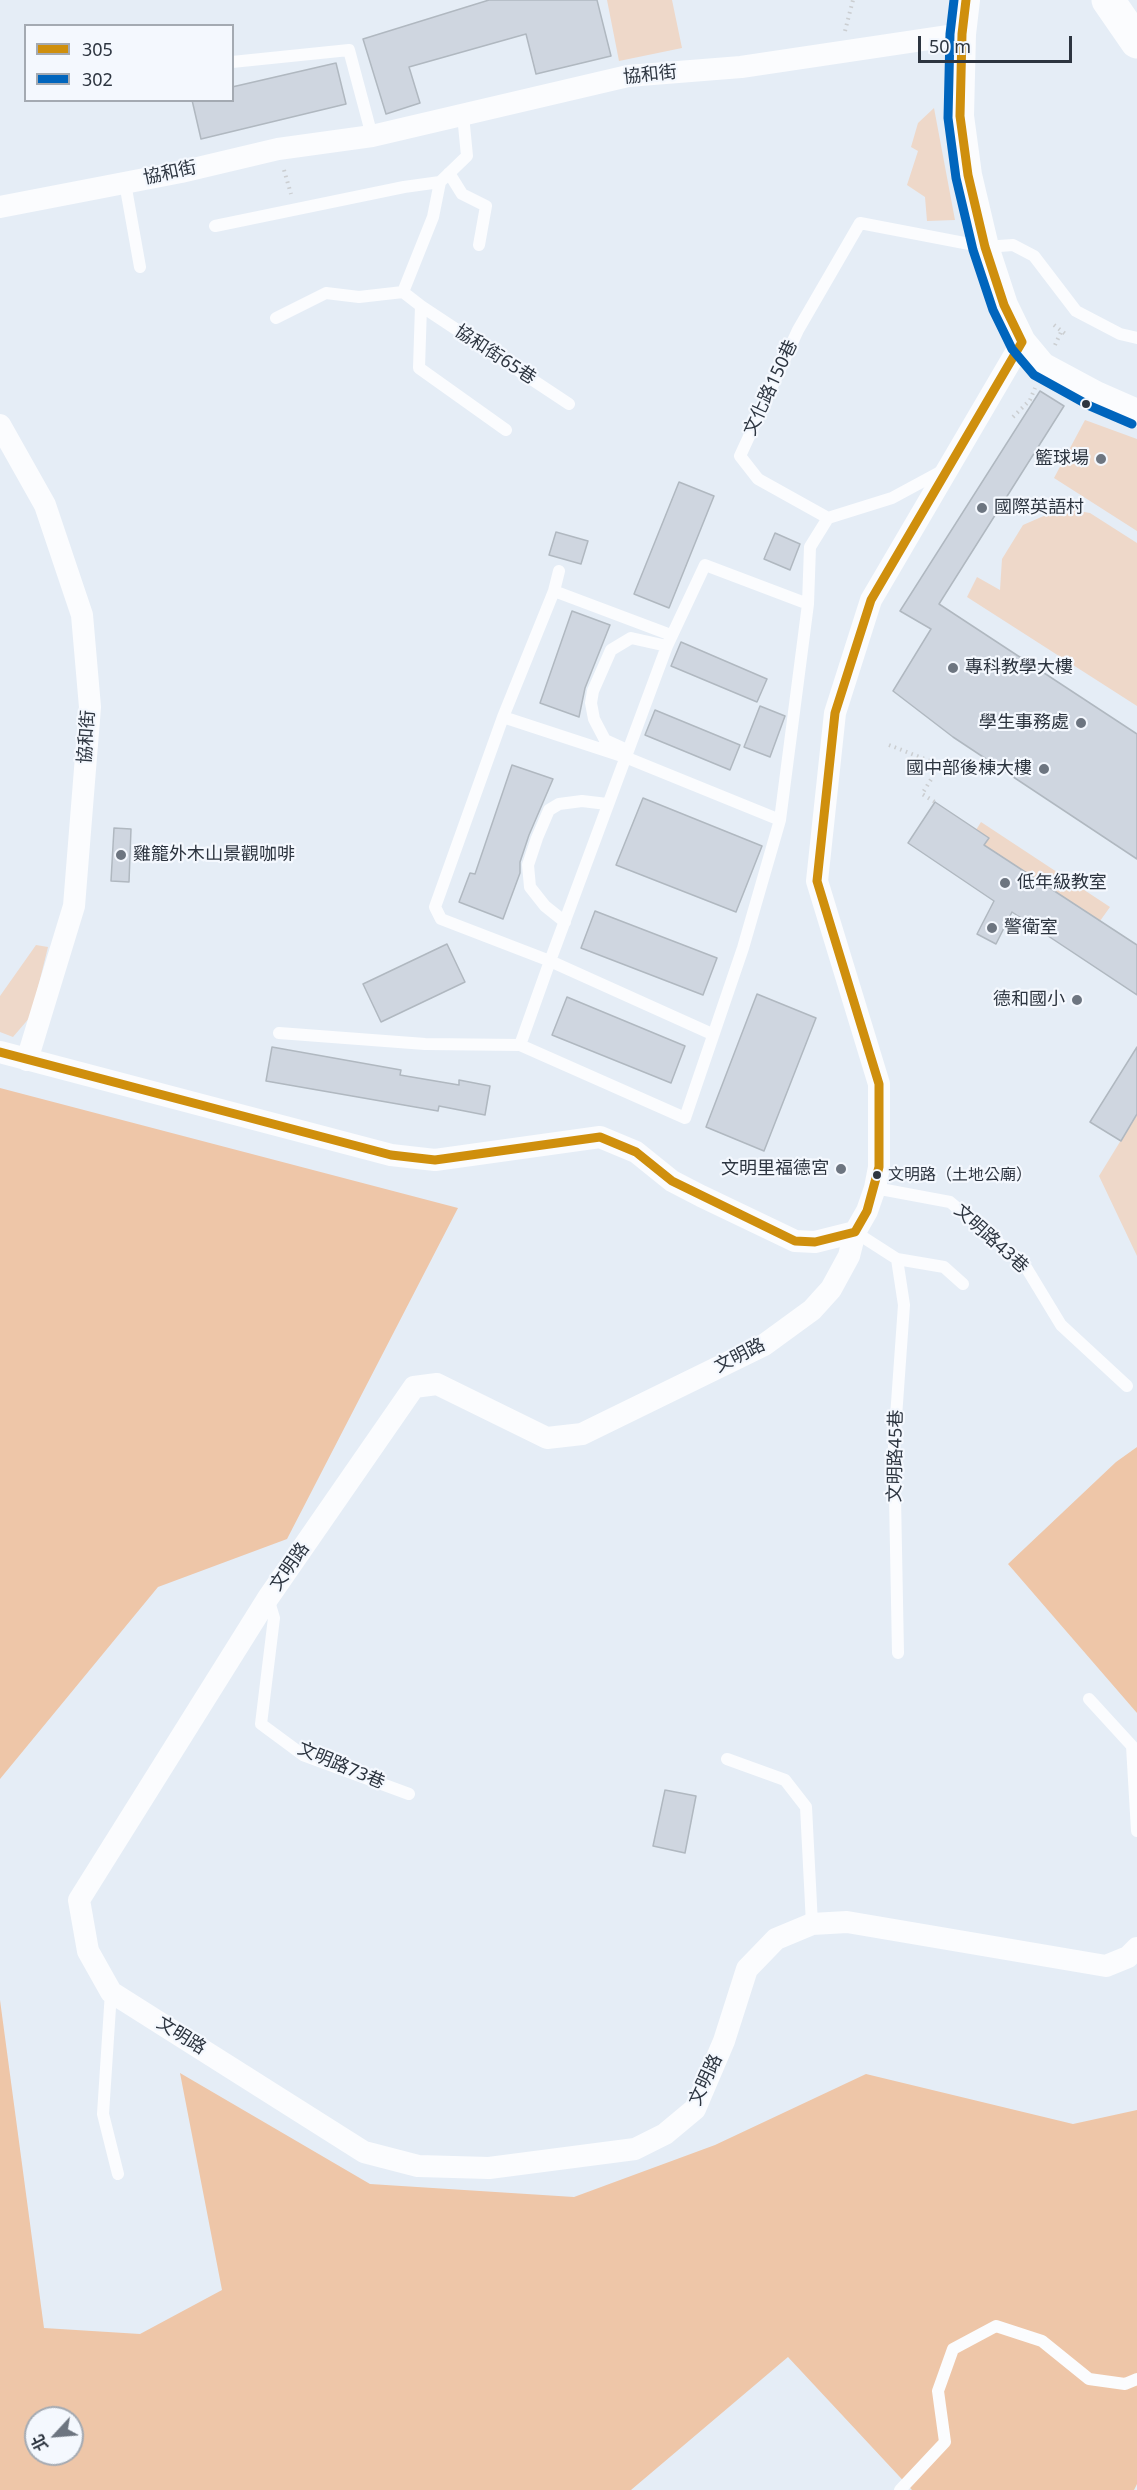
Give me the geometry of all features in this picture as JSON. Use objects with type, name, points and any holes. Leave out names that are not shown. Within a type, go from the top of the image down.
[{"type":"main road","points":[[1108,0],[1137,42]]},
{"type":"street","points":[[966,0],[962,34],[960,116],[969,175],[985,247],[1004,305],[1022,342],[1042,366],[1087,391],[1137,413]]},
{"type":"street","name":"協和街","points":[[0,207],[278,150],[372,136],[628,76],[741,67],[962,34]]},
{"type":"street","name":"文明路","points":[[1022,342],[871,600],[835,713],[817,881],[879,1084],[879,1167],[867,1211],[855,1232],[849,1256],[831,1289],[812,1310],[789,1329],[764,1345],[582,1434],[547,1438],[437,1384],[414,1387],[268,1598],[79,1900],[88,1951],[111,1992],[364,2152],[418,2166],[489,2168],[635,2149],[665,2134],[695,2109],[724,2041],[747,1970],[776,1939],[812,1924],[847,1922],[1106,1966],[1128,1957],[1137,1948]]},
{"type":"street","name":"協和街","points":[[0,425],[45,505],[82,615],[90,707],[74,906],[27,1060]]},
{"type":"street","points":[[0,1052],[391,1155],[435,1160],[600,1137],[636,1152],[672,1180],[701,1196],[795,1241],[815,1242],[855,1232]]},
{"type":"lane","points":[[234,62],[349,50],[372,136]]},
{"type":"lane","points":[[276,318],[326,293],[358,297],[403,292],[433,218],[445,177],[467,156],[463,115]]},
{"type":"lane","points":[[214,226],[445,177]]},
{"type":"lane","points":[[445,177],[462,194],[486,206],[479,245]]},
{"type":"lane","name":"協和街","points":[[125,183],[140,267]]},
{"type":"lane","name":"文化路150巷","points":[[828,518],[758,479],[740,456],[803,321],[860,223],[985,247]]},
{"type":"lane","points":[[985,247],[1013,245],[1034,256],[1076,311],[1120,334],[1137,338]]},
{"type":"lane","name":"協和街65巷","points":[[403,292],[569,404]]},
{"type":"lane","points":[[421,306],[419,368],[506,430]]},
{"type":"lane","points":[[279,1034],[425,1044],[520,1045],[685,1118],[743,948],[780,820],[808,604],[810,547],[828,518],[892,498],[948,468]]},
{"type":"lane","points":[[520,1045],[669,641],[705,565],[808,604]]},
{"type":"lane","points":[[559,571],[554,591],[503,717],[435,908],[441,919],[550,961],[712,1034]]},
{"type":"lane","points":[[554,591],[669,641]]},
{"type":"lane","points":[[626,754],[605,740],[594,719],[591,703],[593,691],[611,650],[631,638],[669,641]]},
{"type":"lane","points":[[503,717],[626,754],[780,820]]},
{"type":"lane","points":[[565,922],[545,906],[530,886],[528,866],[537,838],[549,810],[559,804],[582,801],[607,804]]},
{"type":"lane","name":"文明路43巷","points":[[875,1188],[950,1202],[1024,1264],[1061,1325],[1127,1386]]},
{"type":"lane","points":[[855,1232],[897,1259],[944,1267],[963,1284]]},
{"type":"lane","name":"文明路45巷","points":[[897,1259],[904,1305],[894,1445],[898,1653]]},
{"type":"lane","name":"文明路73巷","points":[[268,1598],[274,1618],[261,1724],[303,1755],[409,1794]]},
{"type":"lane","points":[[1089,1699],[1132,1746],[1137,1831]]},
{"type":"lane","points":[[727,1759],[785,1780],[806,1807],[812,1924]]},
{"type":"lane","points":[[111,1992],[103,2114],[118,2174]]},
{"type":"lane","points":[[900,2490],[945,2442],[938,2391],[953,2349],[996,2326],[1042,2341],[1089,2379],[1125,2384],[1137,2379]]},
{"type":"path","points":[[840,52],[853,0]]},
{"type":"path","points":[[278,150],[296,209]]},
{"type":"path","points":[[1054,325],[1068,336]]},
{"type":"path","points":[[1013,417],[1030,400]]},
{"type":"path","points":[[889,745],[940,765],[922,794],[935,802]]},
{"type":"shaded area","points":[[607,0],[672,0],[682,48],[619,61]]},
{"type":"shaded area","points":[[934,108],[955,220],[927,221],[925,197],[907,185],[918,151],[911,147],[918,123]]},
{"type":"shaded area","name":"籃球場","points":[[1085,420],[1137,439],[1137,531],[1054,478]]},
{"type":"shaded area","points":[[1062,508],[1090,513],[1137,543],[1137,706],[967,597],[977,577],[1000,590],[1002,559],[1023,525]]},
{"type":"shaded area","points":[[981,822],[1110,907],[1100,921],[984,845],[988,838],[976,830]]},
{"type":"shaded area","points":[[36,945],[48,947],[31,1016],[13,1037],[0,1032],[0,996]]},
{"type":"shaded area","points":[[0,1088],[458,1208],[287,1539],[158,1587],[0,1779]]},
{"type":"shaded area","points":[[1137,1114],[1137,1256],[1099,1176]]},
{"type":"shaded area","points":[[1137,1447],[1137,1713],[1008,1564],[1116,1462]]},
{"type":"shaded area","points":[[0,2000],[44,2328],[140,2334],[222,2290],[180,2073],[370,2184],[574,2197],[715,2145],[866,2074],[1073,2124],[1137,2110],[1137,2484],[1134,2490],[912,2490],[788,2357],[631,2490],[0,2490]]},
{"type":"building","points":[[489,0],[597,0],[611,56],[536,74],[526,34],[409,67],[420,103],[386,114],[363,39]]},
{"type":"building","points":[[336,63],[346,104],[201,139],[192,102],[234,102],[234,87]]},
{"type":"building","points":[[1040,391],[1064,406],[939,604],[1137,734],[1137,859],[953,737],[893,691],[931,629],[900,611]]},
{"type":"building","points":[[679,482],[714,496],[669,608],[634,594]]},
{"type":"building","points":[[556,532],[588,541],[581,564],[549,555]]},
{"type":"building","points":[[775,533],[800,544],[790,570],[764,559]]},
{"type":"building","points":[[572,611],[610,625],[585,688],[579,717],[540,703]]},
{"type":"building","points":[[681,642],[767,679],[757,702],[671,666]]},
{"type":"building","points":[[760,706],[785,716],[770,757],[744,747]]},
{"type":"building","points":[[655,710],[740,745],[730,770],[645,735]]},
{"type":"building","points":[[512,765],[553,779],[529,835],[520,862],[520,873],[503,919],[459,902],[470,873],[475,874]]},
{"type":"building","points":[[643,798],[762,846],[736,912],[616,865]]},
{"type":"building","name":"低年級教室","points":[[935,802],[989,838],[984,845],[1137,945],[1137,995],[1012,912],[996,944],[977,934],[994,901],[908,843]]},
{"type":"building","name":"雞籠外木山景觀咖啡","points":[[114,828],[131,829],[129,882],[111,881]]},
{"type":"building","points":[[595,911],[717,958],[703,995],[581,948]]},
{"type":"building","points":[[447,944],[465,982],[381,1022],[363,984]]},
{"type":"building","points":[[757,994],[816,1018],[764,1151],[706,1127]]},
{"type":"building","points":[[567,997],[685,1046],[671,1083],[552,1035]]},
{"type":"building","points":[[272,1047],[401,1070],[400,1075],[459,1085],[459,1080],[490,1086],[485,1115],[439,1106],[438,1111],[266,1081]]},
{"type":"building","points":[[1137,1047],[1137,1114],[1121,1141],[1090,1122]]},
{"type":"building","points":[[665,1790],[696,1796],[685,1853],[653,1846]]},
{"type":"transit line","name":"302","points":[[954,0],[950,34],[948,118],[956,178],[973,250],[993,310],[1012,349],[1034,375],[1090,406],[1132,424]]},
{"type":"transit line","name":"305","points":[[0,1052],[391,1155],[435,1160],[600,1137],[636,1152],[672,1181],[795,1241],[815,1242],[855,1232],[867,1211],[879,1167],[879,1084],[817,881],[835,713],[871,600],[1022,342],[1004,305],[985,247],[968,175],[960,116],[962,34],[966,0]]},
{"type":"place","name":"籃球場","points":[[1101,459]]},
{"type":"place","name":"國際英語村","points":[[982,508]]},
{"type":"place","name":"專科教學大樓","points":[[953,668]]},
{"type":"place","name":"學生事務處","points":[[1081,723]]},
{"type":"place","name":"國中部後棟大樓","points":[[1044,769]]},
{"type":"place","name":"雞籠外木山景觀咖啡","points":[[121,855]]},
{"type":"place","name":"低年級教室","points":[[1005,883]]},
{"type":"place","name":"警衛室","points":[[992,928]]},
{"type":"place","name":"德和國小","points":[[1077,1000]]},
{"type":"place","name":"文明里福德宮","points":[[841,1169]]},
{"type":"place","name":"文明路（土地公廟）","points":[[877,1175]]}]
